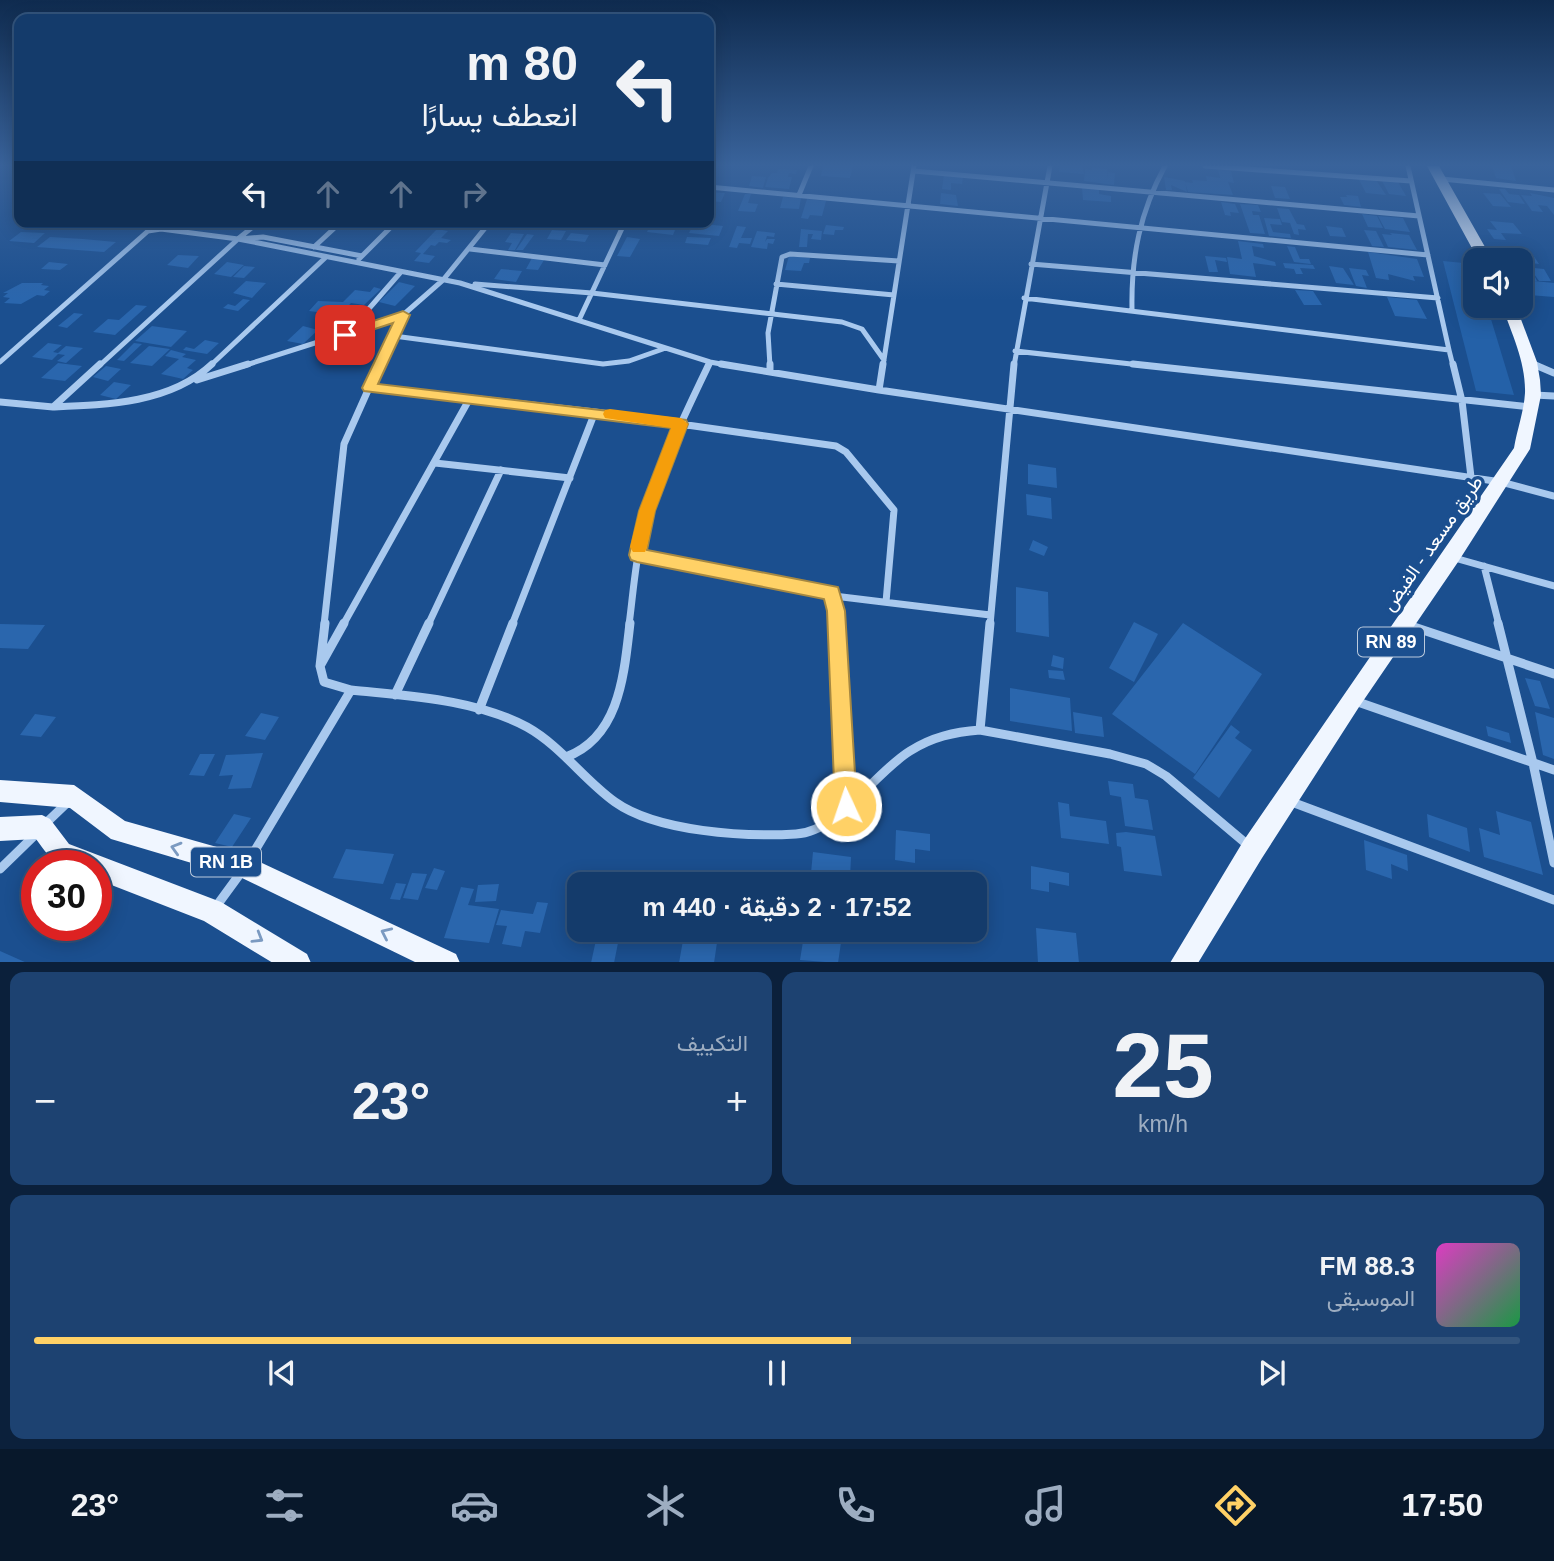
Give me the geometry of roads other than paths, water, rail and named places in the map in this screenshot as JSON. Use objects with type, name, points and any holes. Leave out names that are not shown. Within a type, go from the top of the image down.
[{"type":"main road","points":[[1459,211],[1479,248]]},
{"type":"main road","name":"طريق مسعد - الفيض","points":[[1183,962],[1351,700],[1451,557],[1522,449],[1539,399],[1530,362],[1514,318]]},
{"type":"main road","points":[[0,791],[74,797]]},
{"type":"main road","name":"RN 1B","points":[[74,797],[119,831],[245,867],[447,962]]},
{"type":"main road","points":[[0,829],[42,827]]},
{"type":"main road","name":"RN 1B","points":[[42,827],[61,853],[212,911],[298,962]]},
{"type":"street","points":[[879,390],[907,211]]},
{"type":"street","points":[[969,211],[1428,255]]},
{"type":"street","points":[[980,730],[1015,351],[1042,211]]},
{"type":"street","points":[[1132,309],[1130,273],[1144,211]]},
{"type":"street","points":[[1362,211],[1419,216]]},
{"type":"street","points":[[1418,211],[1462,401],[1471,477]]},
{"type":"street","points":[[53,407],[252,228]]},
{"type":"street","points":[[306,254],[334,228]]},
{"type":"street","points":[[354,264],[390,228]]},
{"type":"street","points":[[0,402],[53,407],[120,404],[403,315],[443,280],[486,228]]},
{"type":"street","points":[[579,320],[622,228]]},
{"type":"street","points":[[0,362],[148,231],[161,229],[238,239],[460,284],[710,362],[879,390],[1471,477],[1554,496]]},
{"type":"street","points":[[238,239],[262,237],[362,256]]},
{"type":"street","points":[[470,249],[606,265]]},
{"type":"street","points":[[770,372],[768,349],[771,313],[782,257],[790,254],[899,261]]},
{"type":"street","points":[[194,381],[325,258]]},
{"type":"street","points":[[1031,264],[1438,298]]},
{"type":"street","points":[[345,335],[400,273]]},
{"type":"street","points":[[460,284],[592,293],[854,324],[862,329],[884,360]]},
{"type":"street","points":[[776,284],[894,295]]},
{"type":"street","points":[[1024,298],[1132,309],[1346,339],[1449,350]]},
{"type":"street","points":[[403,315],[344,444],[320,666],[324,682],[351,690],[479,710],[526,727],[566,757],[598,788],[637,816],[681,824],[740,832],[812,832],[830,821],[905,751],[953,731],[980,730],[1110,754],[1146,764],[1166,776],[1253,849]]},
{"type":"street","points":[[394,336],[603,364],[629,361],[664,349]]},
{"type":"street","points":[[1015,351],[1462,401],[1539,399]]},
{"type":"street","points":[[566,757],[583,751],[599,736],[611,712],[620,679],[637,555],[647,511],[681,424],[710,362]]},
{"type":"street","points":[[1530,362],[1554,373]]},
{"type":"street","points":[[369,388],[595,412],[830,445],[846,452],[894,510],[886,602]]},
{"type":"street","points":[[320,666],[470,398]]},
{"type":"street","points":[[479,710],[595,412]]},
{"type":"street","points":[[435,463],[570,478]]},
{"type":"street","points":[[395,695],[501,470]]},
{"type":"street","points":[[637,555],[814,588],[834,596],[990,615]]},
{"type":"street","points":[[1451,557],[1554,586]]},
{"type":"street","points":[[1484,566],[1533,763],[1554,863]]},
{"type":"street","points":[[834,596],[846,806]]},
{"type":"street","points":[[1404,624],[1554,674]]},
{"type":"street","points":[[212,911],[245,867],[351,690]]},
{"type":"street","points":[[1351,700],[1554,770]]},
{"type":"street","points":[[0,869],[74,797]]},
{"type":"street","points":[[1287,800],[1554,900]]}]
